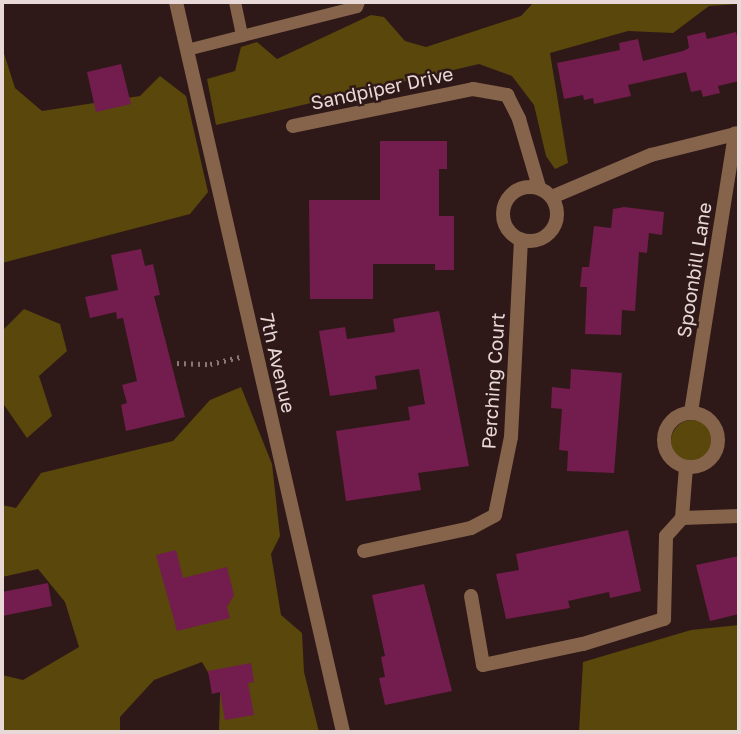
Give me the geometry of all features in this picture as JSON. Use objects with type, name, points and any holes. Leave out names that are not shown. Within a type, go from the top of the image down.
[{"type":"street","name":"7th Avenue","points":[[176,2],[343,732]]},
{"type":"street","name":"Sandpiper Drive","points":[[293,126],[473,89],[507,96],[519,118],[538,187]]},
{"type":"street","points":[[552,197],[650,155],[737,133]]},
{"type":"street","name":"Spoonbill Lane","points":[[691,412],[737,133]]},
{"type":"street","points":[[538,187],[552,197],[558,215],[551,232],[535,241],[521,239],[505,223],[504,205],[521,188],[538,187]]},
{"type":"street","name":"Perching Court","points":[[364,551],[471,528],[495,515],[511,437],[521,239]]},
{"type":"street","points":[[691,412],[713,423],[718,441],[704,464],[686,467],[670,457],[664,440],[668,424],[691,412]]},
{"type":"street","points":[[471,596],[483,665],[583,644],[664,619],[666,536],[682,518],[686,467]]},
{"type":"street","points":[[682,518],[739,516]]},
{"type":"lane","points":[[235,2],[243,36]]},
{"type":"lane","points":[[187,50],[357,7],[359,2]]},
{"type":"path","points":[[177,363],[211,364],[256,353]]},
{"type":"shaded area","points":[[534,2],[739,4],[709,6],[673,33],[628,31],[550,53],[568,163],[555,169],[546,156],[534,105],[512,76],[479,64],[216,125],[207,79],[235,71],[241,47],[257,42],[277,59],[371,15],[384,17],[405,41],[426,47],[521,16]]},
{"type":"shaded area","points":[[2,47],[15,88],[42,111],[140,96],[160,76],[186,96],[208,192],[190,214],[2,263]]},
{"type":"shaded area","points":[[24,309],[60,324],[67,351],[39,376],[52,416],[27,438],[2,402],[2,331]]},
{"type":"shaded area","points":[[241,387],[272,464],[280,536],[271,554],[281,615],[302,633],[304,672],[319,732],[219,732],[220,693],[202,662],[154,680],[120,717],[120,732],[2,732],[2,675],[23,680],[79,647],[65,602],[38,569],[2,577],[2,505],[16,508],[41,473],[173,441],[210,400]]},
{"type":"shaded area","points":[[692,420],[707,426],[713,441],[707,456],[692,462],[677,456],[671,441],[677,426]]},
{"type":"shaded area","points":[[739,625],[739,732],[579,732],[583,662],[691,630]]},
{"type":"building","points":[[705,32],[707,39],[736,32],[739,46],[739,81],[718,86],[720,93],[703,97],[701,90],[691,92],[686,72],[628,85],[631,96],[594,104],[593,98],[584,100],[583,95],[564,99],[557,63],[620,50],[619,43],[638,39],[643,61],[683,51],[689,48],[687,36]]},
{"type":"building","points":[[121,64],[131,104],[96,112],[87,72]]},
{"type":"building","points":[[380,141],[447,141],[447,169],[439,169],[439,216],[454,216],[454,270],[435,270],[435,264],[373,264],[373,299],[310,299],[309,200],[380,200]]},
{"type":"building","points":[[624,207],[664,212],[662,235],[649,233],[647,253],[639,252],[635,311],[622,310],[621,335],[585,334],[587,287],[580,287],[582,267],[589,267],[594,226],[611,228],[613,209]]},
{"type":"building","points":[[141,249],[145,266],[153,264],[160,295],[154,296],[185,417],[126,431],[121,405],[127,403],[122,385],[137,381],[123,318],[117,319],[116,312],[90,318],[85,297],[118,290],[111,255]]},
{"type":"building","points":[[439,311],[469,466],[418,473],[421,490],[346,501],[336,431],[410,420],[408,407],[425,404],[419,369],[375,376],[377,389],[330,396],[319,331],[345,327],[347,339],[395,332],[393,319]]},
{"type":"building","points":[[571,369],[622,373],[614,473],[567,471],[568,451],[559,450],[562,409],[551,408],[552,387],[570,389]]},
{"type":"building","points":[[628,530],[641,591],[610,598],[609,592],[568,601],[570,608],[506,619],[496,574],[519,570],[516,554]]},
{"type":"building","points":[[176,550],[183,578],[227,567],[234,595],[227,607],[230,618],[177,631],[156,555]]},
{"type":"building","points":[[739,556],[739,614],[710,621],[696,565]]},
{"type":"building","points":[[48,583],[52,606],[2,616],[2,592]]},
{"type":"building","points":[[424,584],[452,691],[385,705],[379,678],[385,677],[381,657],[385,656],[372,595]]},
{"type":"building","points":[[251,663],[254,682],[248,683],[254,715],[225,720],[220,692],[212,694],[208,671]]}]
